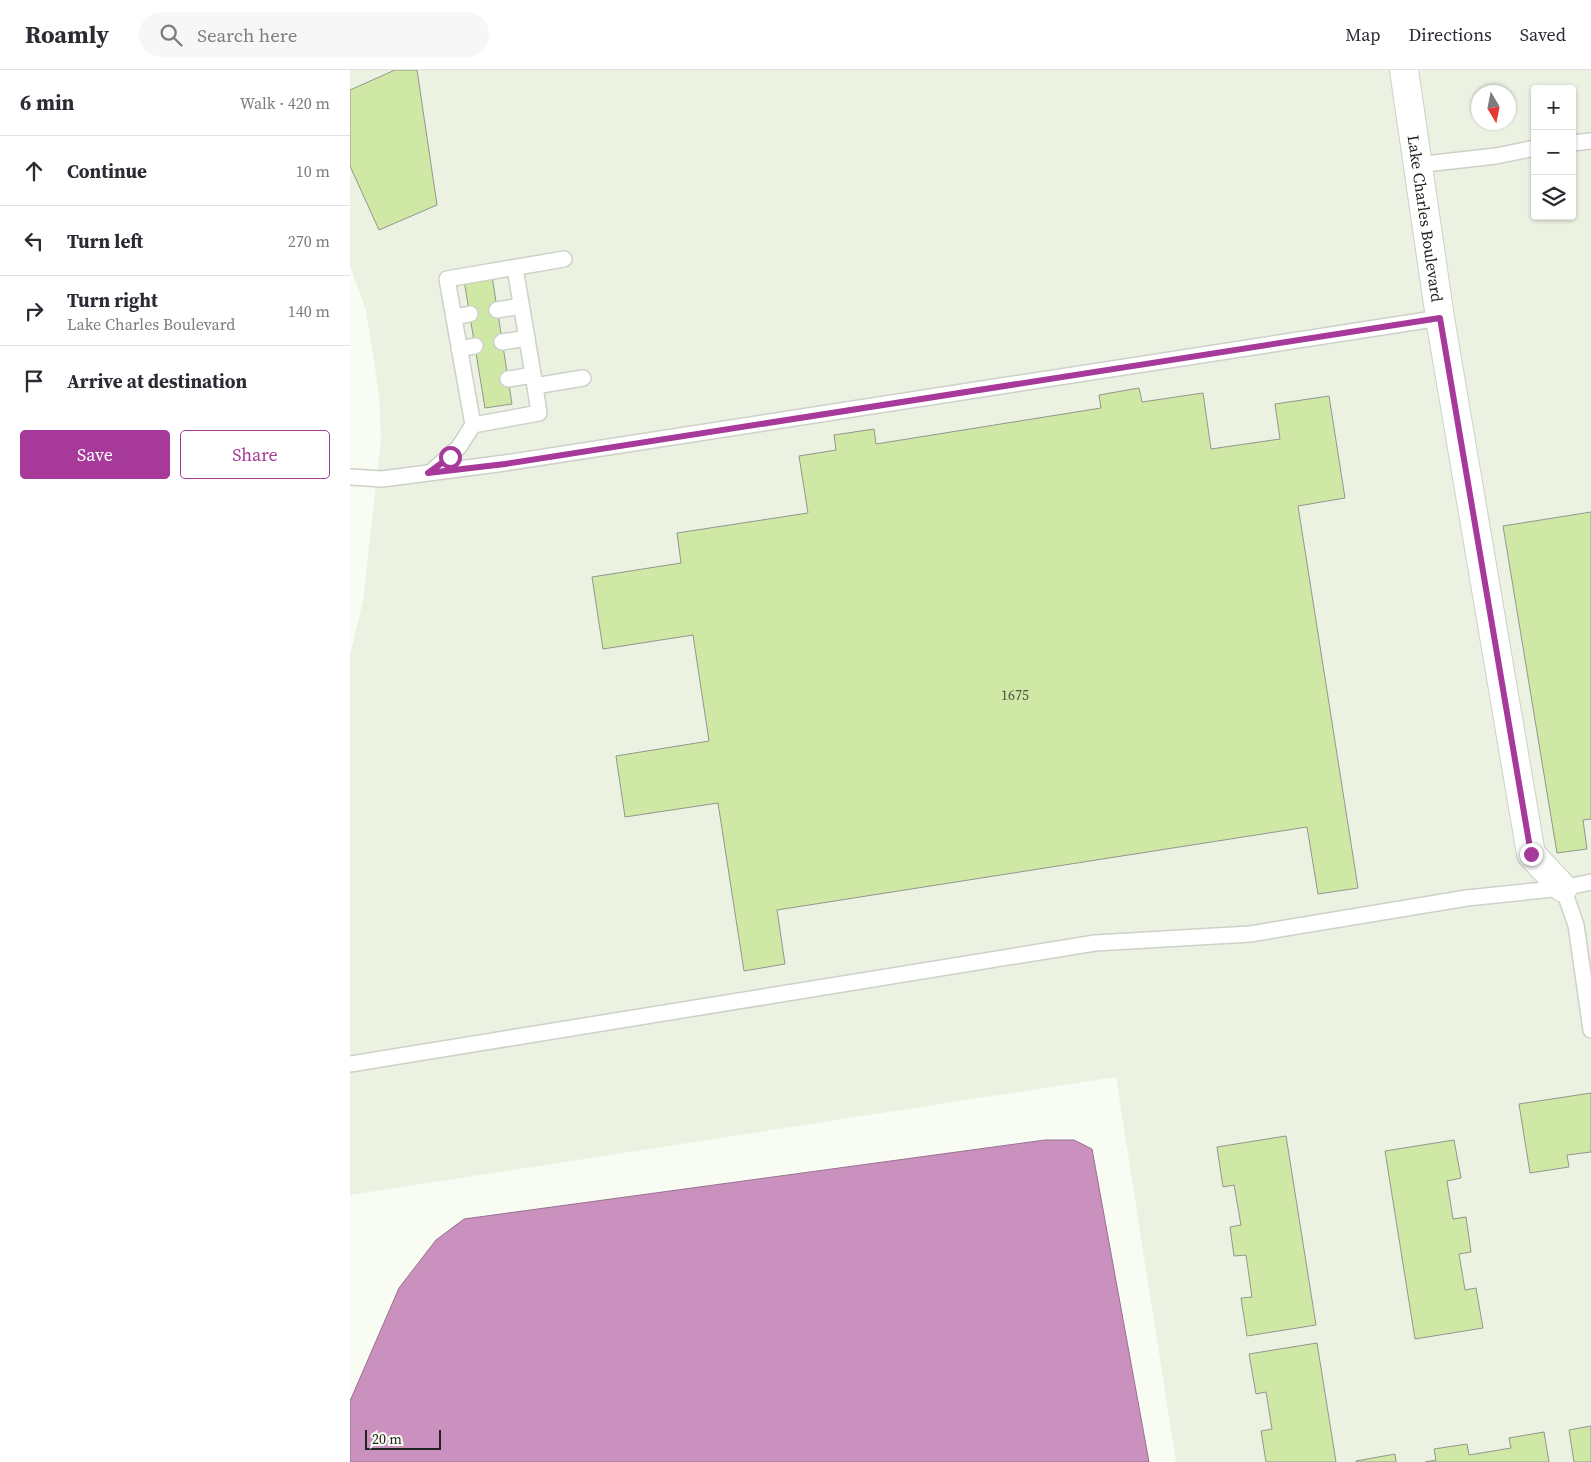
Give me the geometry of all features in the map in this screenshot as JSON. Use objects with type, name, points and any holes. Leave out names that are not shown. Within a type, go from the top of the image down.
[{"type":"street","name":"Lake Charles Boulevard","points":[[1404,70],[1416,166],[1440,318],[1531,854],[1563,888]]},
{"type":"lane","points":[[1576,143],[1591,141]]},
{"type":"lane","points":[[1416,166],[1496,156],[1531,149]]},
{"type":"lane","points":[[428,473],[459,447],[473,425],[473,385],[459,349],[447,279],[564,260]]},
{"type":"lane","points":[[473,425],[539,413],[515,268]]},
{"type":"lane","points":[[497,310],[521,306]]},
{"type":"lane","points":[[454,317],[470,314]]},
{"type":"lane","points":[[350,477],[382,479],[514,462],[1440,318]]},
{"type":"lane","points":[[502,342],[527,338]]},
{"type":"lane","points":[[459,349],[475,346]]},
{"type":"lane","points":[[508,379],[534,381],[583,378]]},
{"type":"lane","points":[[350,1064],[1095,943],[1250,934],[1467,898],[1563,888],[1591,882]]},
{"type":"lane","points":[[1563,888],[1576,925],[1591,1030]]},
{"type":"shaded area","points":[[350,70],[1591,70],[1591,1462],[1176,1462],[1116,1077],[350,1195],[350,655],[363,601],[381,439],[379,394],[366,310],[350,266]]},
{"type":"shaded area","points":[[1045,1140],[1074,1140],[1092,1149],[1149,1462],[350,1462],[350,1401],[399,1288],[436,1240],[464,1219]]},
{"type":"building","points":[[395,70],[417,70],[437,205],[379,230],[350,166],[350,90]]},
{"type":"building","points":[[492,276],[512,404],[485,408],[464,280]]},
{"type":"building","points":[[1139,388],[1142,402],[1203,393],[1211,449],[1280,439],[1275,404],[1329,396],[1345,498],[1298,506],[1358,888],[1318,894],[1307,827],[777,910],[785,964],[744,971],[718,803],[625,817],[616,756],[709,741],[693,635],[603,649],[592,577],[681,563],[677,533],[808,513],[799,456],[836,450],[834,435],[874,429],[876,444],[1101,408],[1099,395]]},
{"type":"building","points":[[1591,512],[1591,819],[1583,820],[1587,849],[1557,853],[1503,526]]},
{"type":"building","points":[[1591,1093],[1591,1152],[1567,1155],[1569,1167],[1530,1173],[1519,1104]]},
{"type":"building","points":[[1286,1136],[1316,1325],[1247,1336],[1241,1298],[1252,1297],[1246,1255],[1234,1256],[1230,1227],[1241,1225],[1234,1185],[1223,1187],[1217,1147]]},
{"type":"building","points":[[1454,1140],[1461,1178],[1447,1181],[1453,1219],[1466,1217],[1471,1252],[1459,1254],[1465,1290],[1476,1288],[1483,1328],[1415,1339],[1385,1151]]},
{"type":"building","points":[[1317,1343],[1336,1462],[1266,1462],[1261,1431],[1272,1429],[1266,1392],[1256,1394],[1249,1354]]},
{"type":"building","points":[[1591,1426],[1591,1462],[1574,1462],[1569,1430]]},
{"type":"building","points":[[1544,1432],[1549,1462],[1425,1462],[1436,1460],[1434,1449],[1467,1444],[1469,1455],[1511,1448],[1509,1438]]},
{"type":"building","points":[[1395,1454],[1396,1462],[1356,1462],[1356,1461]]},
{"type":"route","points":[[450,457],[428,473],[505,464],[1440,318],[1531,854]]}]
